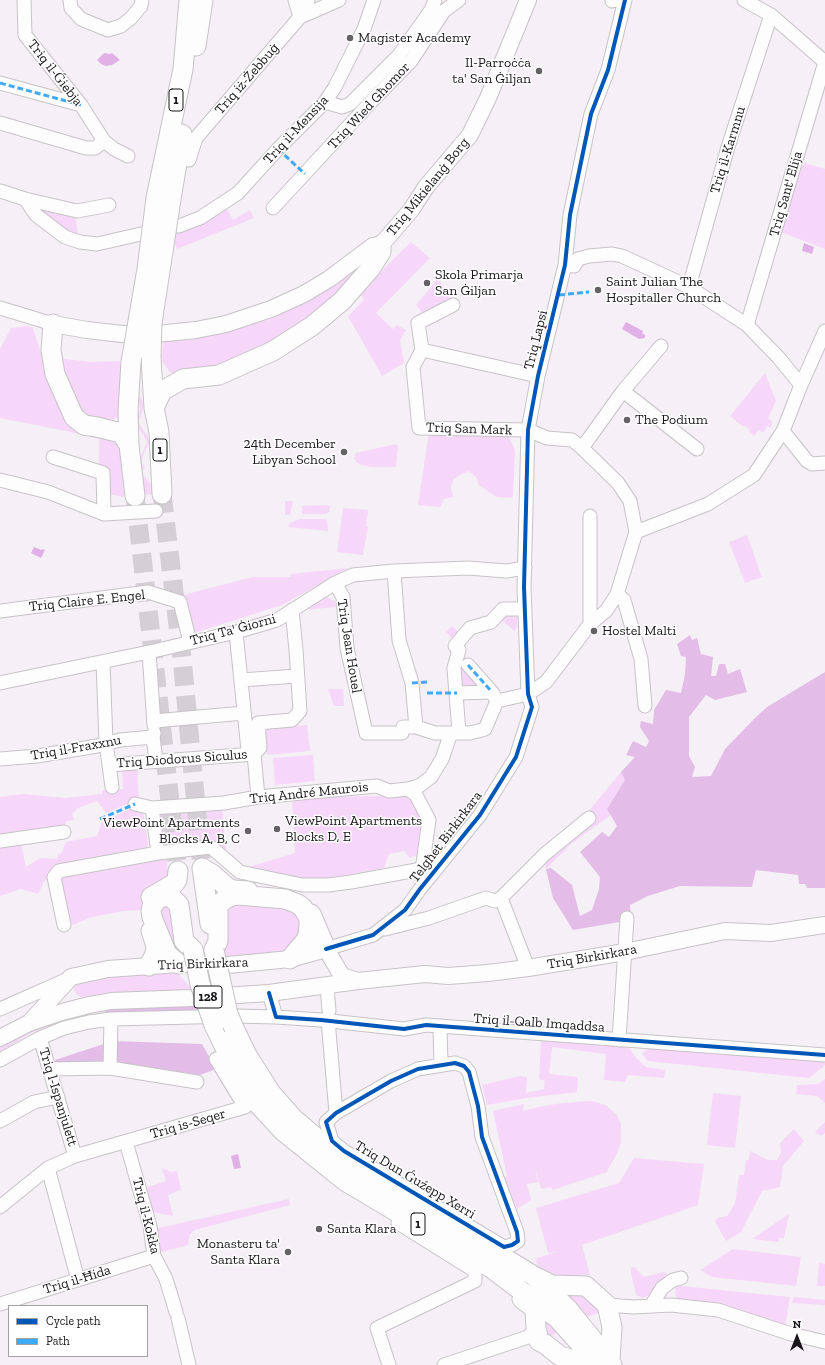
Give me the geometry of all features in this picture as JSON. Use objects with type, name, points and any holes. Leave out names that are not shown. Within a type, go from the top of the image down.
[{"type":"highway","name":"1","points":[[159,502],[159,432],[154,408],[151,356],[152,323],[164,195],[183,69],[189,0]]},
{"type":"highway","name":"1","points":[[135,496],[129,445],[128,411],[131,362],[146,269],[164,195],[203,0]]},
{"type":"highway","points":[[151,356],[163,373],[183,379],[219,375],[273,351],[312,326],[342,300],[370,269],[381,252],[381,245]]},
{"type":"highway","points":[[53,324],[51,350],[55,374],[62,393],[74,417],[84,425],[121,433],[129,445]]},
{"type":"highway","points":[[154,408],[162,391],[183,379]]},
{"type":"highway","points":[[97,427],[117,424],[128,411]]},
{"type":"highway","points":[[214,950],[202,868],[212,874],[228,888],[234,890],[279,894],[301,902],[308,908],[329,956]]},
{"type":"highway","points":[[149,966],[155,954],[156,946],[146,917],[147,903],[151,897],[175,883],[177,880],[178,871],[193,950]]},
{"type":"highway","points":[[214,950],[218,941],[218,906],[225,899],[238,895],[285,899],[298,904],[303,908],[309,918],[306,940],[290,959]]},
{"type":"highway","points":[[179,964],[167,954],[152,917],[152,906],[159,898],[164,896],[170,897],[179,905],[184,941],[193,950]]},
{"type":"highway","name":"1","points":[[193,950],[200,984],[214,1025],[232,1062],[258,1104],[283,1131],[345,1181],[491,1268],[557,1318],[584,1348],[605,1364]]},
{"type":"highway","name":"1","points":[[214,950],[226,1008],[247,1055],[271,1093],[294,1119],[319,1142],[341,1154],[534,1276],[552,1285],[586,1286],[607,1305]]},
{"type":"highway","name":"1","points":[[491,1268],[498,1280],[534,1309],[534,1335]]},
{"type":"highway","name":"1","points":[[534,1276],[568,1309],[605,1364]]},
{"type":"highway","points":[[605,1364],[612,1327],[607,1305]]},
{"type":"highway","points":[[534,1335],[570,1362]]},
{"type":"main road","name":"Triq Mikielanġ Borg","points":[[53,324],[122,334],[167,333],[196,330],[226,324],[272,309],[304,294],[329,279],[374,246],[381,245],[411,210],[426,187],[470,135],[488,98],[528,0]]},
{"type":"main road","name":"Triq Birkirkara","points":[[0,1038],[29,1023],[89,1005],[111,1002],[269,993],[327,986],[358,980],[425,974],[448,976],[528,968],[625,952],[725,931],[771,933],[825,925]]},
{"type":"main road","name":"Triq Birkirkara","points":[[29,1023],[69,980],[108,968],[179,964],[228,965],[329,956],[342,976],[358,980]]},
{"type":"main road","points":[[327,986],[329,956]]},
{"type":"main road","name":"Triq Birkirkara","points":[[69,980],[70,996],[75,1004],[89,1005]]},
{"type":"street","name":"Triq il-Ǵiebja","points":[[24,0],[25,35],[80,105],[104,141]]},
{"type":"street","points":[[70,0],[71,8],[80,19],[108,30],[121,26],[131,18],[141,6],[142,0]]},
{"type":"street","points":[[295,0],[300,17],[339,0]]},
{"type":"street","name":"Triq iż-Żebbuġ","points":[[189,160],[196,138],[300,17],[308,0]]},
{"type":"street","name":"Triq il-Mensija","points":[[179,226],[200,218],[238,193],[278,149],[325,102],[335,87],[364,29],[374,0]]},
{"type":"street","name":"Triq Wied Għomor","points":[[273,208],[410,62],[444,12],[459,0]]},
{"type":"street","name":"Triq Lapsi","points":[[528,694],[524,587],[528,430],[538,376],[566,259],[570,215],[591,114],[608,70],[618,0]]},
{"type":"street","points":[[744,0],[771,15],[825,62]]},
{"type":"street","points":[[325,102],[342,107],[350,104],[399,54],[433,5],[444,12]]},
{"type":"street","name":"Triq il-Karmnu","points":[[689,287],[728,147],[771,15]]},
{"type":"street","name":"Triq Sant' Elija","points":[[747,325],[825,62]]},
{"type":"street","points":[[0,83],[80,105]]},
{"type":"street","points":[[0,123],[86,148],[95,148],[104,141],[114,149],[128,156]]},
{"type":"street","points":[[0,191],[25,199],[77,211],[109,205]]},
{"type":"street","points":[[25,199],[36,215],[65,237],[80,242],[98,244],[141,234]]},
{"type":"street","points":[[566,259],[574,266],[578,259],[589,256],[612,254],[622,256],[689,287],[747,325],[778,357],[801,385]]},
{"type":"street","points":[[453,305],[418,323],[422,350],[538,376]]},
{"type":"street","points":[[0,308],[53,324]]},
{"type":"street","points":[[457,693],[495,697],[528,694],[546,682],[590,624],[606,611],[617,594],[636,532],[708,504],[754,475],[783,431],[801,385],[825,332]]},
{"type":"street","points":[[582,448],[623,391],[661,346]]},
{"type":"street","name":"Triq San Mark","points":[[422,350],[413,367],[419,428],[528,430],[547,438],[572,440],[618,483],[630,501],[636,532]]},
{"type":"street","points":[[623,391],[696,448]]},
{"type":"street","points":[[783,431],[807,461],[812,464],[825,463]]},
{"type":"street","points":[[53,457],[103,473],[104,514]]},
{"type":"street","points":[[0,480],[48,492],[104,514],[159,502]]},
{"type":"street","points":[[590,516],[590,624]]},
{"type":"street","name":"Triq Ta' Ġiorni","points":[[0,683],[149,652],[236,632],[277,620],[335,583],[353,575],[394,571],[468,568],[506,571],[525,568]]},
{"type":"street","points":[[394,571],[399,640],[412,683],[416,727],[435,733],[470,733],[485,729],[495,697]]},
{"type":"street","points":[[506,571],[524,587]]},
{"type":"street","name":"Triq Jean Houel","points":[[335,583],[343,597],[347,648],[366,733],[402,733],[403,727],[416,727]]},
{"type":"street","name":"Triq Claire E. Engel","points":[[0,610],[148,592],[180,602],[190,642]]},
{"type":"street","points":[[617,594],[624,600],[641,659],[645,706]]},
{"type":"street","points":[[455,733],[457,693],[454,668],[459,650],[455,646],[470,628],[491,622],[503,609],[525,609]]},
{"type":"street","points":[[254,754],[260,748],[258,724],[292,720],[300,711],[292,610]]},
{"type":"street","points":[[277,620],[288,628],[295,643]]},
{"type":"street","points":[[236,632],[248,750],[254,754]]},
{"type":"street","points":[[149,652],[156,761]]},
{"type":"street","points":[[103,662],[106,743],[112,787]]},
{"type":"street","points":[[468,665],[495,697]]},
{"type":"street","points":[[241,680],[297,676]]},
{"type":"street","name":"Telgħet Birkirkara","points":[[329,956],[353,942],[373,935],[405,910],[420,889],[480,815],[516,757],[532,707],[528,694]]},
{"type":"street","name":"Triq il-Fraxxnu","points":[[0,759],[37,756],[106,743],[154,729],[244,713]]},
{"type":"street","name":"Triq André Maurois","points":[[135,804],[152,808],[224,803],[258,797],[377,786],[389,791],[408,789],[419,786],[431,777],[455,733]]},
{"type":"street","points":[[254,754],[258,797]]},
{"type":"street","name":"Triq Diodorus Siculus","points":[[109,765],[254,754]]},
{"type":"street","points":[[408,789],[416,795],[429,820],[420,889]]},
{"type":"street","points":[[152,808],[158,853]]},
{"type":"street","points":[[381,929],[429,918],[486,898],[495,901],[502,898],[545,854],[589,818]]},
{"type":"street","points":[[0,841],[64,832]]},
{"type":"street","points":[[64,925],[54,877],[59,871],[158,853],[211,847],[240,872],[302,885],[328,885],[351,882],[422,869]]},
{"type":"street","points":[[502,898],[528,968]]},
{"type":"street","points":[[619,1040],[627,918]]},
{"type":"street","points":[[0,1009],[69,980]]},
{"type":"street","points":[[327,986],[336,1113],[390,1081],[418,1069],[441,1064],[440,1027]]},
{"type":"street","points":[[269,993],[276,1017]]},
{"type":"street","name":"Triq il-Qalb Imqaddsa","points":[[0,1060],[40,1038],[64,1028],[89,1022],[111,1019],[235,1016],[328,1016],[404,1029],[426,1025],[825,1055]]},
{"type":"street","points":[[110,1068],[111,1019]]},
{"type":"street","name":"Triq l-Ispanjulett","points":[[40,1038],[75,1156]]},
{"type":"street","name":"Triq is-Seqer","points":[[0,1207],[48,1168],[75,1156],[245,1107],[216,1059]]},
{"type":"street","name":"Triq Dun Ǵuźepp Xerri","points":[[336,1113],[326,1122],[332,1141],[341,1154],[504,1247],[512,1245],[518,1240],[517,1232],[482,1137],[478,1106],[470,1072],[464,1066],[455,1063],[441,1064]]},
{"type":"street","points":[[49,1069],[110,1068],[197,1082]]},
{"type":"street","points":[[0,1121],[34,1102],[58,1097]]},
{"type":"street","name":"Triq il-Kokka","points":[[126,1142],[150,1226],[154,1256],[166,1278],[189,1365]]},
{"type":"street","points":[[48,1168],[78,1280]]},
{"type":"street","points":[[364,1201],[475,1271],[476,1281],[377,1328],[389,1365]]},
{"type":"street","name":"Triq il-Ħida","points":[[0,1304],[154,1256]]},
{"type":"street","points":[[650,1306],[662,1288],[673,1280],[681,1278]]},
{"type":"street","points":[[607,1305],[634,1307],[671,1305],[718,1310],[791,1334],[825,1342]]},
{"type":"street","points":[[612,1327],[620,1315],[634,1307]]},
{"type":"street","points":[[444,1365],[534,1335]]},
{"type":"shaded area","points":[[104,53],[112,53],[120,60],[112,65],[106,66],[101,64],[97,60]]},
{"type":"shaded area","points":[[798,161],[825,169],[825,249],[778,231]]},
{"type":"shaded area","points":[[226,207],[233,220],[250,210],[254,218],[177,249],[173,237],[176,230]]},
{"type":"shaded area","points":[[41,208],[75,213],[78,236],[63,229],[41,211]]},
{"type":"shaded area","points":[[411,242],[430,258],[376,313],[393,329],[397,325],[406,330],[400,340],[404,363],[382,376],[348,316],[364,300],[359,293]]},
{"type":"shaded area","points":[[804,243],[814,247],[812,254],[802,251]]},
{"type":"shaded area","points":[[363,263],[343,286],[299,326],[269,345],[221,364],[186,374],[170,372],[162,361],[163,341],[190,340],[227,332],[271,319],[310,299]]},
{"type":"shaded area","points":[[438,279],[452,300],[422,313],[416,305]]},
{"type":"shaded area","points":[[626,322],[643,331],[642,333],[645,335],[645,338],[639,339],[622,329]]},
{"type":"shaded area","points":[[28,326],[33,328],[55,399],[77,429],[114,438],[121,448],[124,497],[108,494],[99,466],[99,439],[0,418],[0,349],[11,328]]},
{"type":"shaded area","points":[[57,357],[93,362],[121,361],[122,412],[118,417],[109,422],[80,415]]},
{"type":"shaded area","points":[[765,373],[776,401],[768,418],[772,421],[771,428],[767,426],[763,433],[759,430],[754,436],[749,429],[742,426],[730,416]]},
{"type":"shaded area","points":[[139,381],[139,395],[143,402],[143,410],[138,422],[150,440],[142,458],[142,463],[145,468],[143,470],[140,467],[140,458],[147,442],[143,434],[136,426],[135,421],[140,409],[137,395]]},
{"type":"shaded area","points":[[429,432],[508,434],[515,450],[513,496],[511,498],[496,497],[478,484],[477,478],[469,471],[453,480],[451,488],[453,497],[444,499],[440,507],[418,505]]},
{"type":"shaded area","points":[[396,444],[398,446],[396,466],[394,467],[371,467],[362,465],[357,463],[354,458],[356,453]]},
{"type":"shaded area","points":[[144,476],[152,486],[154,494],[143,495],[144,488],[142,477]]},
{"type":"shaded area","points":[[285,501],[293,501],[290,515],[285,515]]},
{"type":"shaded area","points":[[302,506],[330,506],[329,512],[326,514],[302,514]]},
{"type":"shaded area","points":[[343,508],[368,510],[366,526],[368,527],[363,555],[337,552]]},
{"type":"shaded area","points":[[300,519],[326,519],[328,531],[288,527],[290,523]]},
{"type":"shaded area","points":[[747,535],[762,577],[745,583],[729,542]]},
{"type":"shaded area","points":[[34,547],[45,550],[41,558],[31,553]]},
{"type":"shaded area","points":[[349,568],[282,605],[197,632],[192,629],[183,595],[253,577],[290,577],[291,574]]},
{"type":"shaded area","points":[[325,596],[336,602],[337,607],[302,610]]},
{"type":"shaded area","points":[[504,613],[518,613],[517,627],[514,631],[500,618]]},
{"type":"shaded area","points":[[452,626],[460,634],[454,640],[446,632]]},
{"type":"shaded area","points":[[690,635],[692,640],[697,638],[701,654],[713,657],[711,676],[716,676],[719,664],[725,664],[728,674],[740,669],[747,692],[715,700],[706,695],[689,717],[689,756],[695,767],[692,777],[711,776],[725,749],[767,707],[825,672],[825,888],[807,888],[805,884],[799,884],[798,875],[756,870],[752,887],[680,886],[648,896],[630,905],[631,920],[573,930],[553,898],[546,869],[551,868],[572,885],[580,916],[592,910],[599,889],[600,877],[580,852],[602,832],[609,837],[617,826],[607,809],[625,780],[621,772],[635,757],[626,755],[633,741],[646,747],[649,741],[640,727],[641,721],[653,724],[654,710],[666,690],[681,693],[685,674],[686,657],[681,656],[677,644]]},
{"type":"shaded area","points":[[468,671],[484,690],[459,690],[455,672]]},
{"type":"shaded area","points":[[328,689],[343,689],[344,706],[334,706]]},
{"type":"shaded area","points":[[307,725],[310,751],[267,755],[266,729]]},
{"type":"shaded area","points":[[313,755],[315,781],[275,785],[273,758]]},
{"type":"shaded area","points":[[137,766],[139,799],[106,813],[97,801],[78,808],[72,814],[74,820],[66,821],[65,829],[0,839],[0,797],[23,794],[65,798],[102,794],[102,790],[123,789],[122,769]]},
{"type":"shaded area","points":[[621,772],[625,780],[607,809],[611,815],[572,843],[546,869],[545,865],[550,854]]},
{"type":"shaded area","points":[[375,796],[412,797],[415,807],[425,822],[419,854],[410,858],[404,851],[389,854],[384,868],[323,879],[294,878],[249,867],[295,853],[292,798]]},
{"type":"shaded area","points":[[222,807],[226,850],[210,840],[168,844],[164,843],[159,816],[163,811]]},
{"type":"shaded area","points":[[130,809],[143,811],[148,844],[146,850],[59,866],[44,882],[38,894],[21,889],[0,896],[0,844],[21,844],[26,867],[40,858],[57,859],[58,854],[62,852],[66,842],[97,836],[102,822]]},
{"type":"shaded area","points":[[173,854],[167,861],[167,868],[172,870],[174,881],[142,910],[124,911],[92,917],[73,925],[68,917],[61,876]]},
{"type":"shaded area","points":[[230,901],[287,906],[302,917],[304,936],[284,954],[223,960],[226,905]]},
{"type":"shaded area","points":[[159,902],[172,903],[179,948],[185,958],[173,953],[154,916]]},
{"type":"shaded area","points":[[176,971],[190,987],[190,991],[101,994],[81,997],[76,994],[74,990],[74,984],[112,973]]},
{"type":"shaded area","points":[[196,1001],[199,1013],[106,1012],[105,1005]]},
{"type":"shaded area","points":[[105,1005],[106,1012],[87,1013],[58,1022],[29,1034],[0,1052],[0,1046],[27,1030]]},
{"type":"shaded area","points":[[541,1040],[610,1046],[624,1045],[630,1049],[636,1058],[646,1067],[665,1070],[664,1078],[628,1075],[625,1082],[604,1080],[606,1054],[552,1047],[549,1074],[578,1077],[577,1092],[526,1098],[487,1105],[482,1085],[520,1076],[527,1077],[526,1093],[544,1089],[545,1081],[539,1079]]},
{"type":"shaded area","points":[[113,1041],[202,1044],[216,1069],[200,1075],[116,1062],[57,1067],[55,1060]]},
{"type":"shaded area","points":[[649,1048],[821,1059],[825,1065],[809,1078],[648,1061],[642,1054]]},
{"type":"shaded area","points":[[825,1079],[825,1103],[817,1096],[796,1094],[797,1085],[818,1084]]},
{"type":"shaded area","points":[[713,1093],[741,1096],[735,1148],[707,1145]]},
{"type":"shaded area","points":[[591,1101],[606,1105],[617,1115],[621,1124],[621,1143],[607,1172],[552,1190],[551,1187],[541,1189],[535,1166],[538,1182],[527,1184],[531,1200],[517,1209],[510,1196],[504,1178],[507,1176],[493,1111],[524,1104],[523,1111],[562,1103]]},
{"type":"shaded area","points":[[825,1122],[825,1133],[821,1136],[815,1132]]},
{"type":"shaded area","points":[[794,1129],[804,1141],[783,1166],[780,1187],[762,1191],[741,1232],[726,1241],[715,1222],[717,1218],[727,1216],[735,1204],[739,1175],[744,1175],[746,1160],[749,1160],[750,1151],[768,1160],[777,1160],[781,1153],[780,1143]]},
{"type":"shaded area","points":[[238,1154],[241,1168],[234,1169],[231,1156]]},
{"type":"shaded area","points":[[634,1158],[704,1164],[698,1205],[582,1245],[590,1275],[548,1277],[540,1271],[535,1259],[558,1251],[548,1253],[536,1208],[619,1183]]},
{"type":"shaded area","points":[[162,1168],[171,1172],[177,1171],[181,1190],[168,1195],[173,1216],[152,1212],[144,1188],[166,1181]]},
{"type":"shaded area","points":[[289,1199],[290,1205],[195,1230],[190,1234],[188,1245],[162,1252],[158,1249],[154,1229]]},
{"type":"shaded area","points":[[789,1214],[784,1238],[779,1238],[779,1242],[752,1239]]},
{"type":"shaded area","points":[[733,1249],[801,1257],[796,1286],[712,1277],[700,1270]]},
{"type":"shaded area","points":[[819,1263],[825,1264],[825,1286],[817,1286]]},
{"type":"shaded area","points":[[631,1267],[634,1267],[644,1277],[664,1272],[667,1273],[667,1280],[650,1295],[643,1298],[636,1295]]},
{"type":"shaded area","points":[[681,1286],[790,1297],[785,1328],[734,1311],[731,1306],[708,1302],[702,1305],[677,1299],[675,1293],[676,1288]]},
{"type":"shaded area","points":[[566,1295],[582,1295],[597,1304],[603,1312],[609,1325],[606,1341],[602,1335],[604,1335],[606,1321],[598,1313],[585,1318],[565,1298]]},
{"type":"shaded area","points":[[794,1297],[825,1300],[825,1305],[792,1303]]},
{"type":"shaded area","points":[[545,1314],[584,1353],[570,1352],[572,1345],[558,1331],[550,1338],[546,1329]]},
{"type":"tunnel","points":[[162,494],[182,658],[202,868]]},
{"type":"tunnel","points":[[135,496],[178,871]]},
{"type":"marked path","points":[[0,83],[81,105]]},
{"type":"marked path","points":[[278,149],[305,174]]},
{"type":"marked path","points":[[559,295],[589,292]]},
{"type":"marked path","points":[[468,665],[492,692]]},
{"type":"marked path","points":[[412,683],[428,682]]},
{"type":"marked path","points":[[427,693],[457,693]]},
{"type":"marked path","points":[[100,819],[135,804]]},
{"type":"cycle path","points":[[326,949],[373,935],[405,910],[420,889],[480,815],[516,757],[532,707],[528,694],[524,587],[528,430],[538,376],[565,265],[570,215],[591,114],[608,70],[625,0]]},
{"type":"cycle path","points":[[269,993],[276,1017],[321,1020],[404,1029],[426,1025],[825,1055]]},
{"type":"cycle path","points":[[455,1063],[464,1066],[469,1072],[478,1106],[482,1137],[517,1232],[518,1241],[512,1245],[504,1247],[344,1151],[332,1141],[326,1122],[336,1113],[391,1081],[418,1069],[455,1063]]},
{"type":"place","name":"Magister Academy","points":[[350,38]]},
{"type":"place","name":"Il-Parroċċa ta' San Ġiljan","points":[[539,71]]},
{"type":"place","name":"Skola Primarja San Ġiljan","points":[[427,283]]},
{"type":"place","name":"Saint Julian The Hospitaller Church","points":[[598,290]]},
{"type":"place","name":"The Podium","points":[[627,420]]},
{"type":"place","name":"24th December Libyan School","points":[[344,452]]},
{"type":"place","name":"Hostel Malti","points":[[594,631]]},
{"type":"place","name":"ViewPoint Apartments Blocks D, E","points":[[277,829]]},
{"type":"place","name":"ViewPoint Apartments Blocks A, B, C","points":[[248,831]]},
{"type":"place","name":"Santa Klara","points":[[319,1229]]},
{"type":"place","name":"Monasteru ta' Santa Klara","points":[[288,1252]]}]
